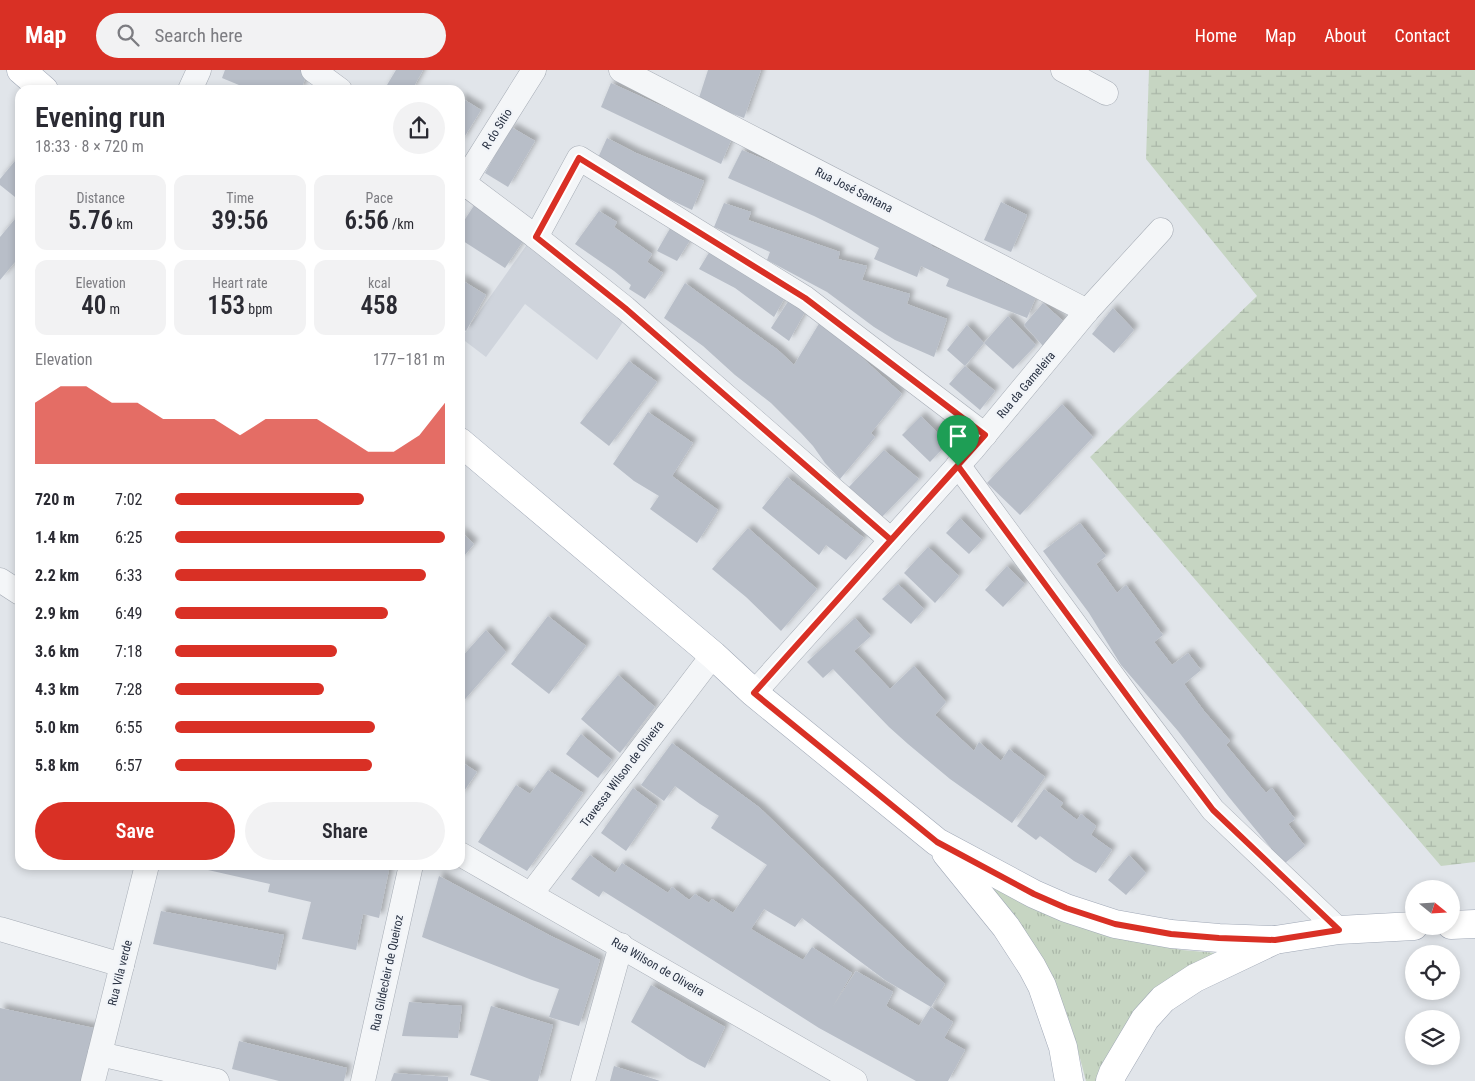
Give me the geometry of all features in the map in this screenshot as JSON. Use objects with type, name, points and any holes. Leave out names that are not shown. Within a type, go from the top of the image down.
[{"type":"main road","points":[[23,71],[38,85]]},
{"type":"main road","points":[[465,446],[713,655],[754,693],[937,842],[1034,894],[1066,908],[1115,924],[1171,934],[1275,940],[1339,930],[1405,926]]},
{"type":"main road","points":[[937,842],[1006,927],[1032,967],[1042,986],[1063,1047],[1069,1081]]},
{"type":"main road","points":[[1460,925],[1475,924]]},
{"type":"main road","points":[[1110,1081],[1145,1019],[1163,999],[1195,978],[1275,940]]},
{"type":"street","points":[[192,85],[199,70]]},
{"type":"street","points":[[313,70],[333,85]]},
{"type":"street","name":"R do Sítio","points":[[465,178],[534,70]]},
{"type":"street","name":"Rua José Santana","points":[[621,70],[1087,311]]},
{"type":"street","points":[[1062,70],[1106,93]]},
{"type":"street","points":[[536,237],[579,158],[805,298],[985,435]]},
{"type":"street","points":[[465,187],[536,237],[625,308],[891,540],[754,693]]},
{"type":"street","name":"Rua da Gameleira","points":[[891,540],[985,435],[1087,311],[1161,230]]},
{"type":"street","points":[[958,466],[1213,810],[1339,930]]},
{"type":"street","points":[[0,580],[15,590]]},
{"type":"street","name":"Travessa Wilson de Oliveira","points":[[531,894],[713,655]]},
{"type":"street","name":"Rua Wilson de Oliveira","points":[[465,857],[855,1081]]},
{"type":"street","name":"Rua Vila verde","points":[[93,1081],[145,870]]},
{"type":"street","name":"Rua Gildecleir de Queiroz","points":[[363,1081],[409,870]]},
{"type":"street","points":[[0,929],[122,965]]},
{"type":"street","points":[[583,1081],[621,945]]},
{"type":"street","points":[[100,1054],[217,1081]]},
{"type":"shaded area","points":[[528,243],[625,319],[597,360],[525,304],[486,357],[465,341],[465,332]]},
{"type":"green space","points":[[1149,70],[1475,70],[1475,862],[1441,866],[1090,457],[1257,296],[1146,159]]},
{"type":"green space","points":[[986,883],[1116,937],[1182,950],[1216,953],[1101,1068],[1096,1081],[1086,1081],[1073,1032],[1061,999]]},
{"type":"building","points":[[225,70],[303,70],[307,73],[303,85],[239,85],[222,78]]},
{"type":"building","points":[[396,70],[423,70],[415,85],[387,85]]},
{"type":"building","points":[[708,70],[761,70],[744,118],[698,101]]},
{"type":"building","points":[[611,83],[732,138],[721,164],[601,107]]},
{"type":"building","points":[[465,100],[481,110],[465,136]]},
{"type":"building","points":[[511,127],[535,141],[508,187],[485,173]]},
{"type":"building","points":[[607,138],[636,153],[704,181],[692,210],[597,160]]},
{"type":"building","points":[[742,150],[798,174],[933,240],[931,246],[997,275],[995,279],[1036,297],[1027,318],[946,286],[949,279],[921,266],[917,277],[874,259],[879,248],[814,216],[728,178]]},
{"type":"building","points":[[15,161],[15,197],[0,185],[0,179]]},
{"type":"building","points":[[1001,202],[1027,215],[1011,252],[984,240]]},
{"type":"building","points":[[724,203],[751,212],[748,220],[840,252],[838,259],[867,266],[862,280],[910,294],[907,304],[947,319],[934,357],[895,340],[827,292],[767,260],[770,252],[714,227]]},
{"type":"building","points":[[475,204],[525,238],[505,268],[465,242],[465,219]]},
{"type":"building","points":[[599,211],[617,222],[614,227],[652,254],[647,262],[663,273],[645,299],[629,289],[631,285],[614,271],[575,244]]},
{"type":"building","points":[[15,219],[15,262],[0,280],[0,237]]},
{"type":"building","points":[[672,225],[692,237],[677,261],[657,251]]},
{"type":"building","points":[[710,251],[744,270],[784,299],[774,317],[735,288],[699,269]]},
{"type":"building","points":[[465,282],[486,295],[465,330]]},
{"type":"building","points":[[685,283],[778,350],[794,365],[820,322],[902,394],[871,433],[875,437],[840,479],[813,446],[771,403],[735,375],[703,346],[664,318]]},
{"type":"building","points":[[789,300],[806,310],[789,341],[771,328]]},
{"type":"building","points":[[1043,303],[1064,322],[1043,346],[1024,325]]},
{"type":"building","points":[[1113,308],[1134,330],[1114,353],[1092,334]]},
{"type":"building","points":[[1008,316],[1036,345],[1013,369],[984,343]]},
{"type":"building","points":[[967,325],[984,343],[965,366],[947,350]]},
{"type":"building","points":[[629,361],[657,382],[609,446],[580,423]]},
{"type":"building","points":[[965,366],[995,391],[980,410],[949,384]]},
{"type":"building","points":[[1062,404],[1093,437],[1020,515],[987,483]]},
{"type":"building","points":[[648,412],[693,443],[672,476],[718,510],[697,543],[650,509],[659,496],[634,481],[613,464]]},
{"type":"building","points":[[921,416],[948,443],[930,462],[902,435]]},
{"type":"building","points":[[884,450],[919,479],[880,519],[848,488]]},
{"type":"building","points":[[787,477],[864,538],[846,560],[826,545],[819,555],[762,508]]},
{"type":"building","points":[[960,518],[982,540],[969,554],[946,533]]},
{"type":"building","points":[[1080,523],[1106,556],[1096,564],[1117,593],[1126,585],[1163,635],[1154,642],[1172,665],[1188,653],[1201,670],[1184,684],[1230,741],[1226,745],[1266,793],[1272,788],[1295,819],[1288,824],[1305,846],[1284,864],[1178,731],[1121,665],[1089,613],[1043,551]]},
{"type":"building","points":[[748,528],[817,589],[781,631],[746,597],[712,569]]},
{"type":"building","points":[[465,536],[474,544],[465,555]]},
{"type":"building","points":[[928,547],[959,576],[935,603],[904,573]]},
{"type":"building","points":[[1007,566],[1025,584],[1003,607],[985,590]]},
{"type":"building","points":[[898,584],[924,609],[911,624],[882,599]]},
{"type":"building","points":[[548,616],[586,646],[549,694],[511,664]]},
{"type":"building","points":[[855,618],[871,636],[854,651],[890,689],[914,666],[946,702],[935,715],[974,751],[979,742],[1001,761],[1009,749],[1045,777],[1012,823],[950,779],[908,744],[833,669],[823,678],[807,662]]},
{"type":"building","points":[[486,630],[506,652],[465,699],[465,653]]},
{"type":"building","points":[[618,675],[655,707],[620,753],[581,719]]},
{"type":"building","points":[[581,734],[612,760],[598,778],[566,754]]},
{"type":"building","points":[[672,743],[760,808],[906,949],[945,984],[931,1007],[953,1022],[944,1038],[965,1050],[948,1081],[916,1081],[819,1028],[603,891],[599,897],[571,879],[590,855],[615,873],[622,863],[668,893],[672,887],[689,900],[695,894],[709,903],[712,899],[733,913],[767,865],[711,828],[719,816],[675,786],[664,801],[641,785]],"holes":[[[764,909],[795,927],[802,918],[885,980],[931,1007],[919,1026],[886,1006],[893,992],[856,971],[832,1008],[852,973],[812,947],[803,960],[751,929]]]},
{"type":"building","points":[[465,764],[477,772],[465,790]]},
{"type":"building","points":[[548,770],[583,793],[527,871],[478,842],[516,785],[530,794]]},
{"type":"building","points":[[633,788],[657,806],[626,851],[601,833]]},
{"type":"building","points":[[1044,789],[1063,803],[1060,807],[1077,820],[1081,814],[1096,826],[1091,835],[1112,850],[1096,873],[1074,861],[1040,836],[1036,840],[1017,826]]},
{"type":"building","points":[[1129,855],[1146,873],[1126,895],[1108,880]]},
{"type":"building","points":[[208,870],[389,870],[379,918],[363,914],[356,950],[302,939],[311,902],[268,892],[270,884]]},
{"type":"building","points":[[439,876],[600,960],[579,1026],[549,1017],[559,989],[422,937]]},
{"type":"building","points":[[161,911],[284,935],[276,970],[153,944]]},
{"type":"building","points":[[651,985],[725,1027],[705,1068],[631,1022]]},
{"type":"building","points":[[409,1002],[462,1006],[458,1038],[402,1036]]},
{"type":"building","points":[[491,1006],[553,1025],[538,1081],[491,1081],[470,1075]]},
{"type":"building","points":[[0,1008],[94,1028],[81,1081],[0,1081]]},
{"type":"building","points":[[239,1041],[347,1068],[344,1081],[279,1081],[232,1069]]},
{"type":"building","points":[[614,1066],[660,1081],[610,1081]]},
{"type":"building","points":[[394,1073],[448,1077],[448,1081],[391,1081]]},
{"type":"route","points":[[958,466],[891,540],[625,308],[536,237],[579,158],[805,298],[985,435],[958,466],[925,503],[754,693],[937,842],[1034,894],[1066,908],[1115,924],[1171,934],[1219,938],[1275,940],[1339,930],[1213,810],[958,466]]}]
